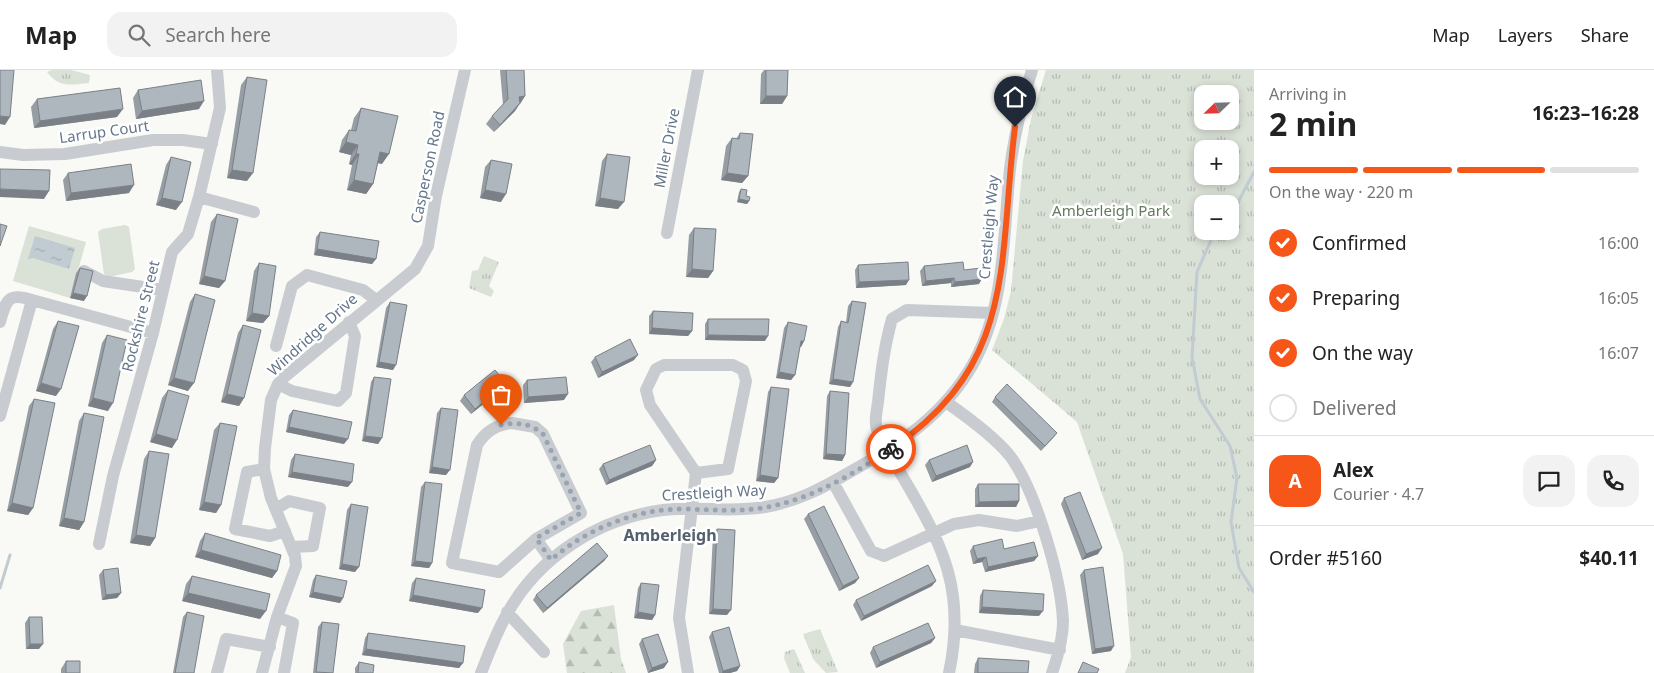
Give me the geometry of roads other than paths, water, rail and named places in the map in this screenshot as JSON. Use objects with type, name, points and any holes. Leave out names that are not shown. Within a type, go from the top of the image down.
[{"type":"street","name":"Rockshire Street","points":[[99,544],[113,476],[153,334],[172,252],[188,234],[199,198],[220,108],[217,70]]},
{"type":"street","name":"Casperson Road","points":[[415,269],[428,246],[436,196],[465,70]]},
{"type":"street","name":"Miller Drive","points":[[667,233],[698,70]]},
{"type":"street","name":"Crestleigh Way","points":[[484,672],[497,631],[507,612],[527,584],[551,560],[574,542],[613,523],[649,512],[744,510],[767,507],[809,495],[888,451],[913,434],[946,402],[974,363],[993,313],[1000,281],[1015,127],[1032,70]]},
{"type":"street","name":"Larrup Court","points":[[0,152],[23,155],[65,154],[153,140],[183,140],[212,144]]},
{"type":"street","points":[[199,198],[254,212]]},
{"type":"street","name":"Windridge Drive","points":[[262,673],[277,617],[294,576],[295,556],[276,509],[264,469],[264,448],[271,400],[278,384],[415,269]]},
{"type":"street","points":[[84,271],[103,281],[163,290]]},
{"type":"street","points":[[276,346],[292,286],[307,275],[362,290],[376,300]]},
{"type":"street","points":[[0,322],[5,304],[11,298],[20,296],[153,334]]},
{"type":"street","points":[[0,416],[32,300]]},
{"type":"street","points":[[949,673],[955,630],[953,588],[946,560],[935,533],[888,451],[876,425],[884,347],[892,319],[907,310],[993,313]]},
{"type":"street","points":[[278,384],[292,391],[338,401],[346,393],[356,336],[350,322]]},
{"type":"street","points":[[688,673],[679,618],[696,473],[650,405],[646,390],[656,369],[664,365],[738,366],[745,375],[746,381],[728,469],[696,473]]},
{"type":"street","points":[[946,402],[1009,454],[1019,469],[1040,521],[1057,572],[1063,622],[1060,650],[1052,673]]},
{"type":"street","points":[[523,423],[535,427],[543,434],[581,513],[536,538],[498,572],[452,563],[477,445],[489,431],[501,425],[523,423]]},
{"type":"street","points":[[264,469],[247,472],[235,530],[270,536],[285,531]]},
{"type":"street","points":[[833,482],[872,551],[884,556],[954,524],[979,520],[1017,526],[1040,521]]},
{"type":"street","points":[[276,509],[289,501],[320,508],[313,546],[292,547]]},
{"type":"street","points":[[536,538],[551,560]]},
{"type":"street","points":[[507,612],[544,652]]},
{"type":"street","points":[[277,617],[293,623],[284,673]]},
{"type":"street","points":[[955,630],[1060,650]]},
{"type":"street","points":[[217,673],[226,639],[270,647]]},
{"type":"water","points":[[35,236],[75,248],[69,269],[33,258],[28,259]]},
{"type":"waterway","points":[[1239,200],[1254,172]]},
{"type":"waterway","points":[[1211,240],[1197,272],[1192,357],[1200,399],[1230,446],[1237,478],[1231,522],[1239,568],[1254,592]]},
{"type":"waterway","points":[[0,588],[10,555]]},
{"type":"district","name":"Amberleigh","points":[[670,535]]},
{"type":"park label","name":"Amberleigh Park","points":[[1111,210]]}]
